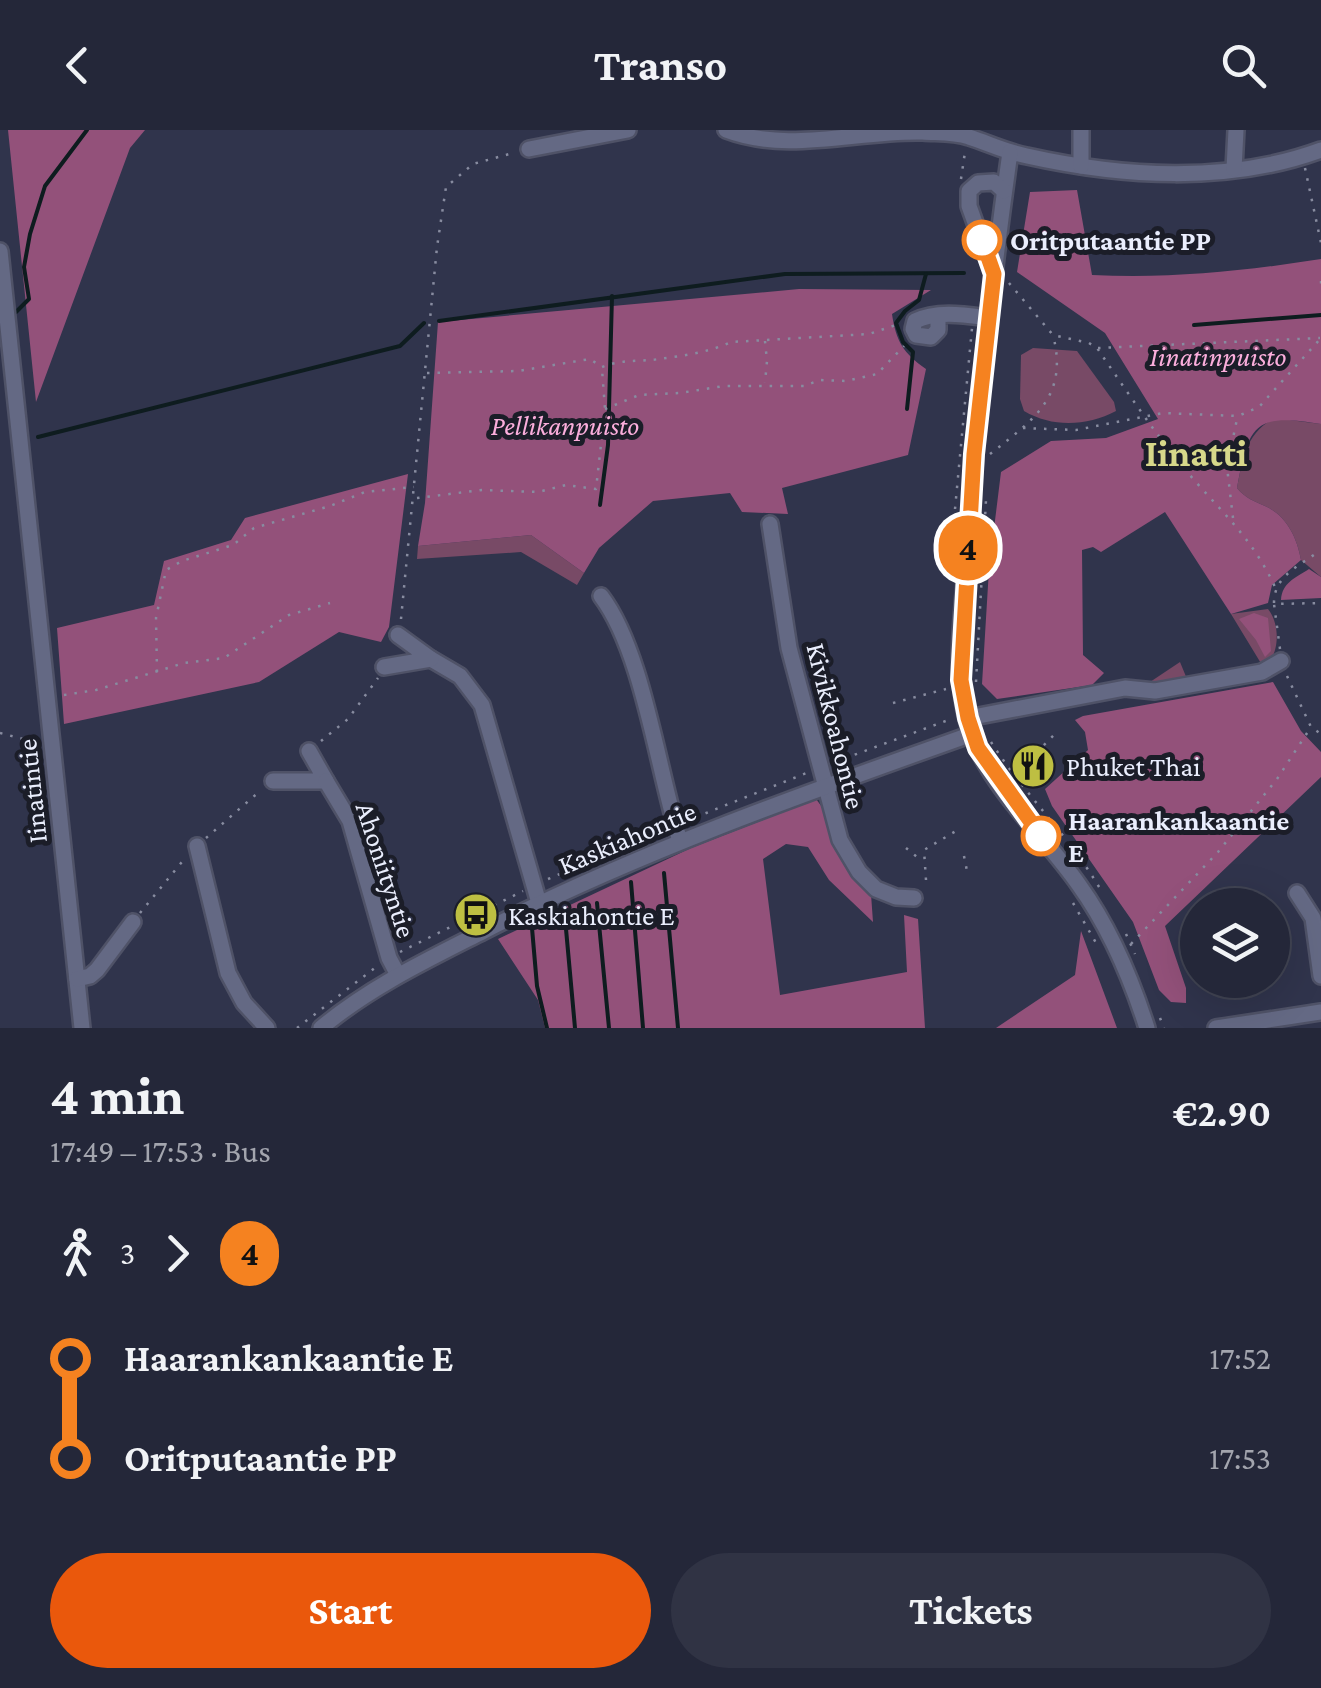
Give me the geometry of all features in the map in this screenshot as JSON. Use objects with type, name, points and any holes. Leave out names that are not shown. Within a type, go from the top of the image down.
[{"type":"street","points":[[529,149],[628,130]]},
{"type":"street","points":[[726,130],[753,140],[918,131],[967,136],[1010,152],[1081,166],[1164,174],[1234,169],[1321,150]]},
{"type":"street","points":[[1081,130],[1081,166]]},
{"type":"street","points":[[1234,169],[1236,130]]},
{"type":"street","points":[[1010,152],[1000,277],[982,317],[960,658],[970,726],[986,762],[1080,886],[1122,959],[1147,1028]]},
{"type":"street","points":[[1000,277],[969,206],[970,192],[978,183],[994,182],[1004,190]]},
{"type":"street","name":"Iinatintie","points":[[0,251],[82,1028]]},
{"type":"street","points":[[938,315],[982,317]]},
{"type":"street","name":"Kivikkoahontie","points":[[770,524],[786,631],[840,840],[859,872],[884,894],[914,898]]},
{"type":"street","points":[[601,596],[615,614],[637,677],[680,840]]},
{"type":"street","points":[[398,634],[460,676],[482,705],[539,903]]},
{"type":"street","points":[[384,667],[431,659]]},
{"type":"street","name":"Kaskiahontie","points":[[321,1028],[398,975],[539,903],[680,840],[970,726],[1125,688],[1155,691],[1262,672],[1282,661]]},
{"type":"street","name":"Ahoniityntie","points":[[309,751],[350,821],[389,958],[398,975]]},
{"type":"street","points":[[273,781],[326,781]]},
{"type":"street","points":[[197,846],[228,973],[244,1003],[267,1028]]},
{"type":"street","points":[[1296,893],[1313,918],[1321,976]]},
{"type":"street","points":[[77,979],[98,970],[134,922]]},
{"type":"street","points":[[1216,1028],[1321,1012]]},
{"type":"path","points":[[960,186],[967,136]]},
{"type":"path","points":[[398,634],[446,187],[472,164],[529,149]]},
{"type":"path","points":[[1302,157],[1321,244]]},
{"type":"path","points":[[1000,277],[1054,335],[1097,348],[1196,483],[1233,520],[1258,555],[1275,587],[1282,661],[1312,727],[1321,734]]},
{"type":"path","points":[[956,508],[982,317]]},
{"type":"path","points":[[602,367],[715,349],[731,342],[869,334],[897,325]]},
{"type":"path","points":[[974,454],[989,454],[1023,428],[1052,396],[1058,366],[1054,335]]},
{"type":"path","points":[[1097,348],[1321,338]]},
{"type":"path","points":[[1023,428],[1076,430],[1144,415],[1238,416],[1259,407],[1321,338]]},
{"type":"path","points":[[764,384],[768,362],[765,341]]},
{"type":"path","points":[[608,407],[639,394],[846,381],[877,374],[904,346]]},
{"type":"path","points":[[414,498],[482,490],[538,492],[566,485],[596,489],[608,407],[602,367],[590,359],[518,372],[426,372]]},
{"type":"path","points":[[1233,520],[1227,468],[1238,416]]},
{"type":"path","points":[[158,672],[156,618],[166,570],[233,545],[254,528],[364,492],[416,486]]},
{"type":"path","points":[[970,726],[987,492]]},
{"type":"path","points":[[1275,587],[1315,554]]},
{"type":"path","points":[[47,698],[96,690],[184,663],[224,658],[289,615],[330,603]]},
{"type":"path","points":[[1274,604],[1321,603]]},
{"type":"path","points":[[309,751],[348,719],[373,689],[384,667]]},
{"type":"path","points":[[813,677],[830,745]]},
{"type":"path","points":[[894,703],[948,689]]},
{"type":"path","points":[[950,705],[970,726]]},
{"type":"path","points":[[1131,944],[1218,852],[1277,779],[1312,727]]},
{"type":"path","points":[[1029,760],[1057,732]]},
{"type":"path","points":[[0,734],[52,742]]},
{"type":"path","points":[[134,922],[168,876],[197,846],[273,781]]},
{"type":"path","points":[[926,880],[924,850],[956,831]]},
{"type":"path","points":[[906,848],[923,862]]},
{"type":"path","points":[[964,856],[968,876]]},
{"type":"path","points":[[1068,895],[1103,955]]},
{"type":"path","points":[[1158,1013],[1164,1028]]},
{"type":"shaded area","points":[[1033,348],[1077,351],[1114,402],[1116,411],[1070,423],[1024,411],[1020,399],[1021,355]]},
{"type":"shaded area","points":[[1274,418],[1321,424],[1321,577],[1301,560],[1285,522],[1237,488],[1251,440]]},
{"type":"shaded area","points":[[531,535],[584,573],[577,585],[521,552],[417,559],[418,546]]},
{"type":"shaded area","points":[[1268,609],[1277,638],[1266,666],[1155,687],[1150,682],[1180,662],[1187,679],[1262,665],[1231,614]]},
{"type":"green space","points":[[8,130],[145,130],[130,148],[36,402]]},
{"type":"green space","name":"Iinatinpuisto","points":[[1077,190],[1092,275],[1207,273],[1321,259],[1321,424],[1281,420],[1258,428],[1246,449],[1237,488],[1285,522],[1301,560],[1272,585],[1268,603],[1231,614],[1165,512],[1101,552],[1093,547],[1082,550],[1083,655],[1104,673],[1092,685],[997,699],[982,684],[989,569],[1001,472],[1051,441],[1106,438],[1158,419],[1105,333],[1017,272],[1030,192]]},
{"type":"green space","name":"Pellikanpuisto","points":[[799,289],[931,290],[892,314],[902,346],[926,369],[908,455],[782,488],[788,514],[742,512],[730,493],[653,501],[599,548],[584,573],[531,535],[418,546],[425,503],[438,322]]},
{"type":"green space","points":[[408,474],[389,627],[381,642],[339,632],[259,682],[64,724],[57,628],[154,605],[164,561],[231,540],[245,518]]},
{"type":"green space","points":[[1309,569],[1321,577],[1321,598],[1281,600],[1287,585]]},
{"type":"green space","points":[[1254,613],[1268,618],[1271,651],[1265,657],[1239,619]]},
{"type":"green space","points":[[1273,682],[1301,731],[1321,752],[1321,777],[1205,888],[1180,888],[1180,912],[1165,926],[1180,970],[1180,998],[1186,998],[1186,1003],[1171,1002],[1159,990],[1133,922],[1052,806],[1045,789],[1088,750],[1085,732],[1075,720]]},
{"type":"green space","points":[[816,799],[825,811],[844,863],[871,894],[873,922],[829,880],[808,847],[786,844],[763,859],[780,995],[907,972],[904,915],[918,919],[925,1028],[545,1028],[538,1000],[498,939],[691,848]]},
{"type":"green space","points":[[1081,931],[1117,1028],[996,1028],[1075,975]]},
{"type":"waterway","points":[[16,312],[29,299],[24,267],[45,186],[87,130]]},
{"type":"waterway","points":[[439,321],[785,274],[964,273]]},
{"type":"waterway","points":[[907,409],[913,352],[903,342],[896,323],[919,300],[926,274]]},
{"type":"waterway","points":[[600,505],[608,445],[612,296]]},
{"type":"waterway","points":[[1194,325],[1321,315]]},
{"type":"waterway","points":[[38,437],[400,346],[424,323]]},
{"type":"waterway","points":[[664,873],[678,1028]]},
{"type":"waterway","points":[[631,882],[643,1028]]},
{"type":"waterway","points":[[597,903],[609,1028]]},
{"type":"waterway","points":[[565,918],[575,1028]]},
{"type":"waterway","points":[[532,928],[537,986],[547,1028]]},
{"type":"bus line","name":"4","points":[[982,240],[994,274],[974,454],[961,680],[978,748],[1041,836]]},
{"type":"place","name":"Oritputaantie PP","points":[[982,240]]},
{"type":"place","name":"Phuket Thai","points":[[1033,766]]},
{"type":"place","name":"Haarankankaantie E","points":[[1041,836]]},
{"type":"place","name":"Kaskiahontie E","points":[[476,915]]},
{"type":"district","name":"Iinatti","points":[[1196,453]]}]
